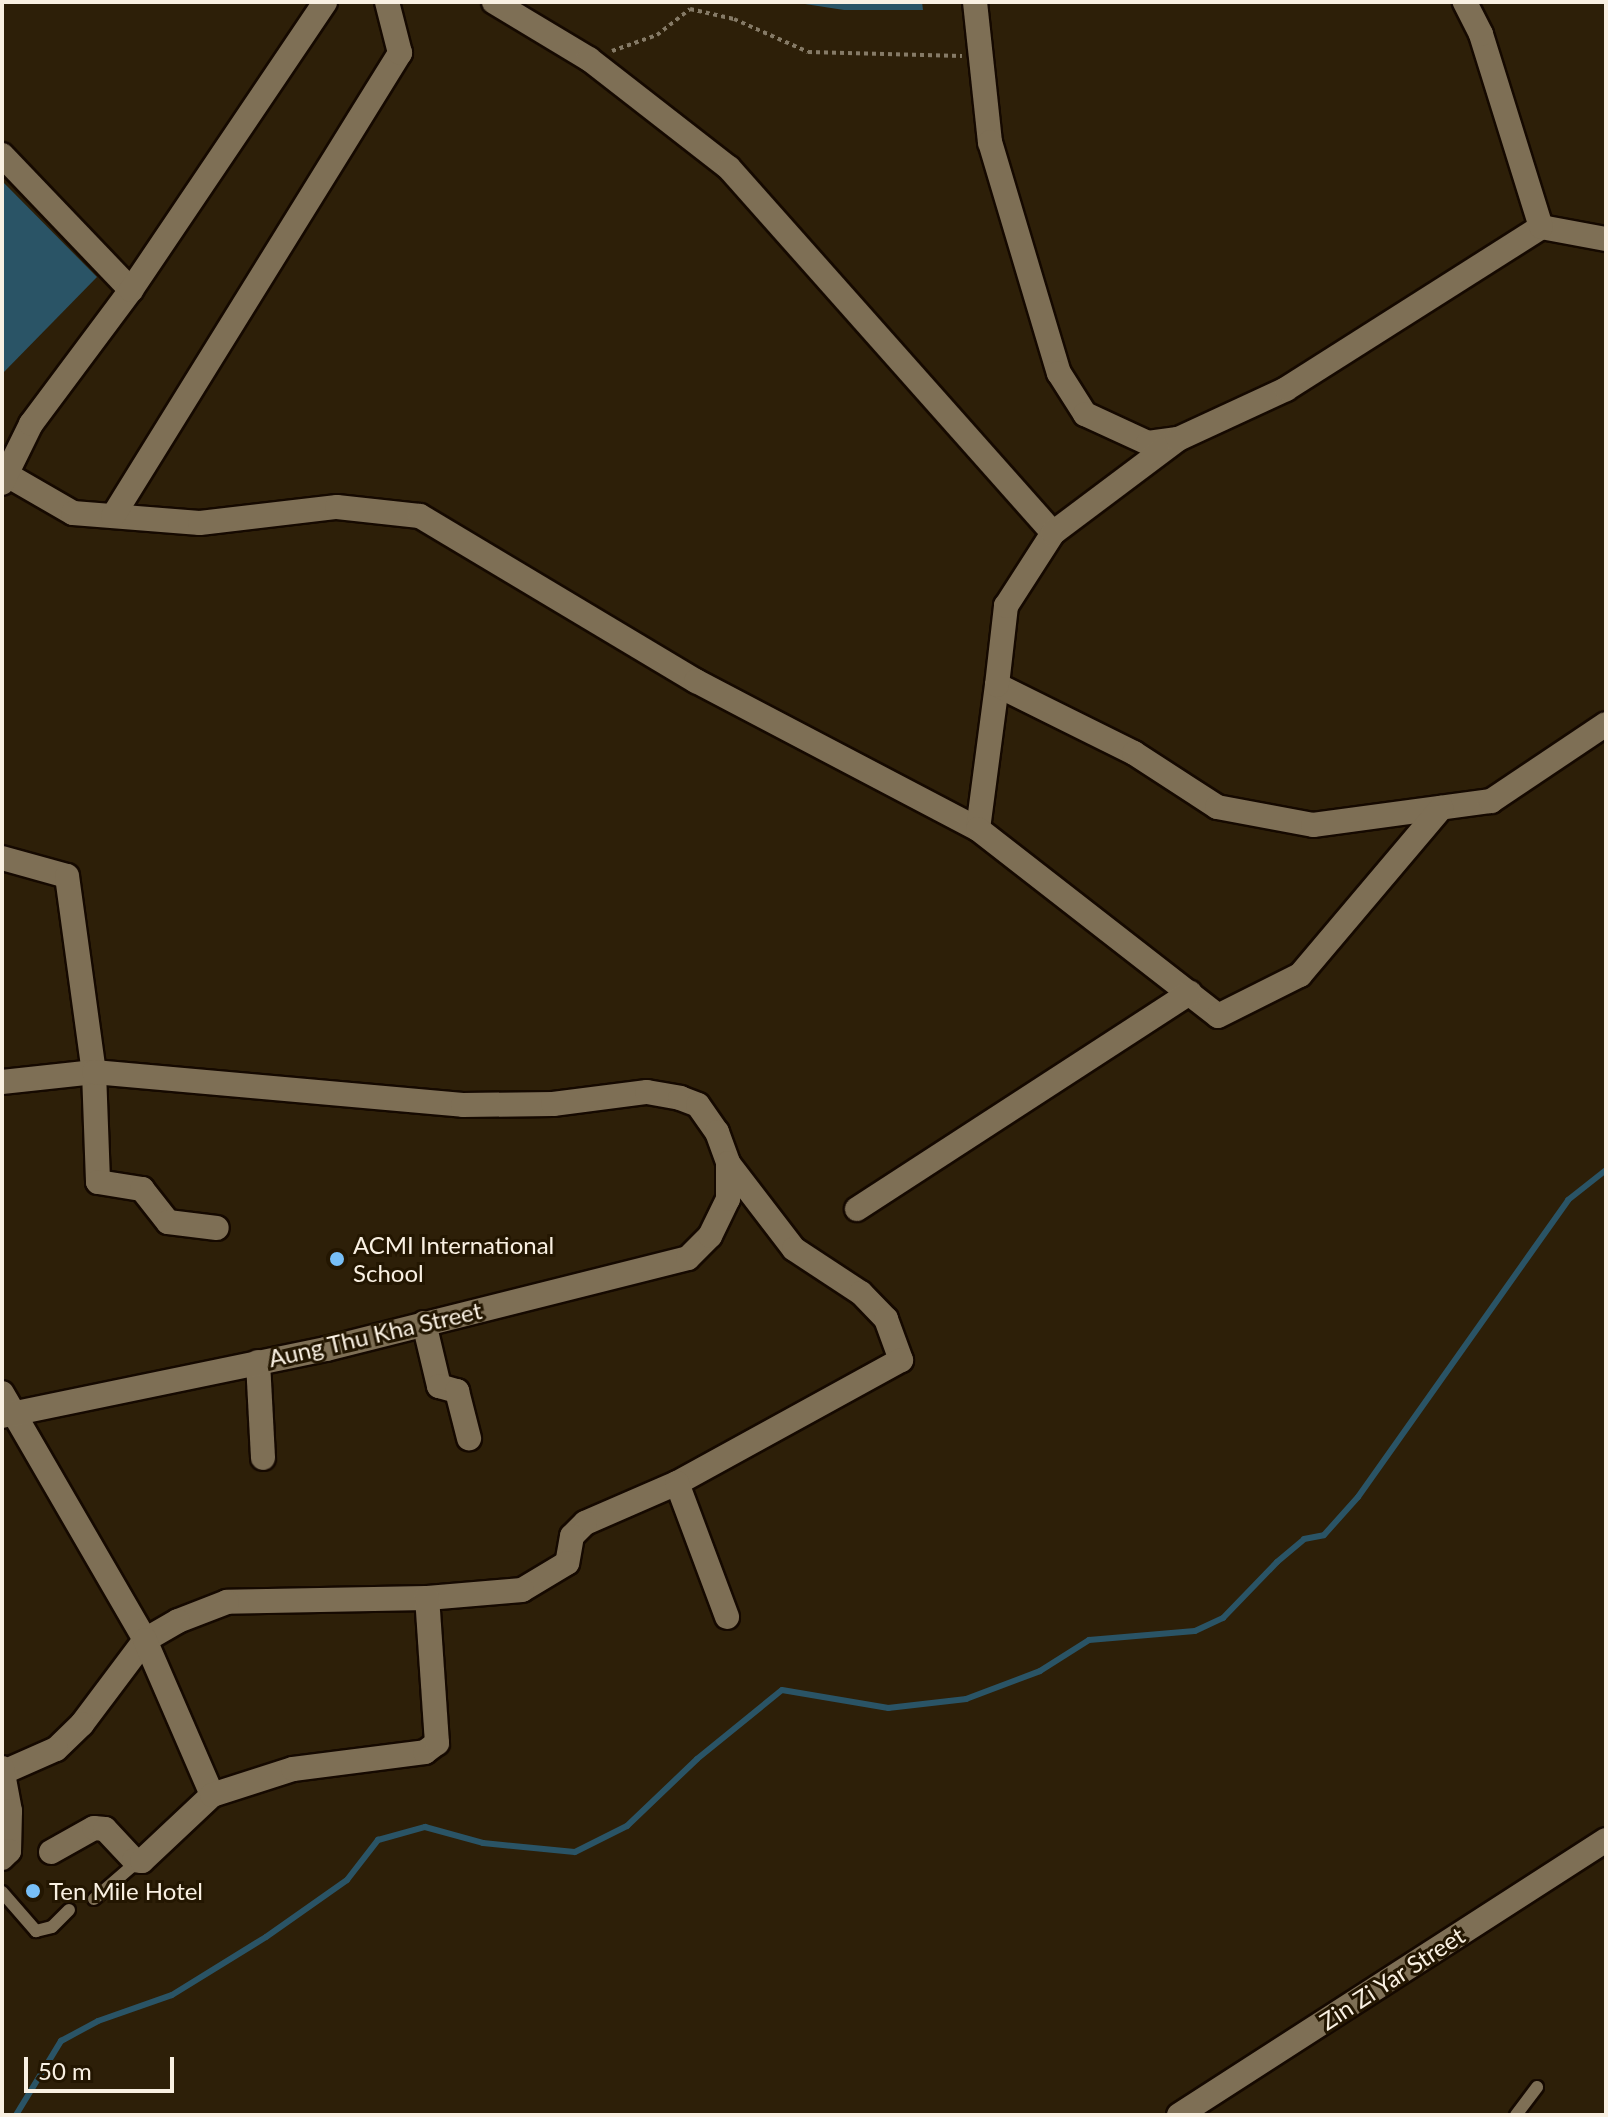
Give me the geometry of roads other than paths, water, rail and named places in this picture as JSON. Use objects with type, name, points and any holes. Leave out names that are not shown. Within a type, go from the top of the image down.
[{"type":"street","points":[[325,2],[131,290],[11,446],[4,477],[73,513],[200,523],[337,507],[420,516],[682,673],[978,829],[1218,1016],[1300,975],[1441,808]]},
{"type":"street","points":[[113,516],[400,53],[387,2]]},
{"type":"street","points":[[494,2],[589,59],[680,127],[755,195],[1053,533]]},
{"type":"street","points":[[975,2],[990,142],[1070,395],[1085,414],[1148,443],[1178,439]]},
{"type":"street","points":[[1465,2],[1481,34],[1541,227]]},
{"type":"street","points":[[2,155],[131,290]]},
{"type":"street","points":[[978,829],[1006,606],[1053,533],[1178,439],[1286,389],[1541,227],[1606,239]]},
{"type":"street","points":[[997,685],[1134,753],[1217,807],[1313,825],[1491,801],[1606,724]]},
{"type":"street","points":[[2,858],[67,876],[94,1072],[98,1182],[142,1189],[168,1222],[217,1228]]},
{"type":"street","points":[[857,1209],[1190,993]]},
{"type":"street","points":[[2,1082],[94,1072],[463,1105],[553,1104],[647,1092],[698,1105],[717,1132],[728,1163],[794,1249],[861,1293],[886,1319],[901,1360],[677,1483],[585,1523],[572,1536],[567,1563],[545,1581],[522,1590],[427,1598],[227,1602],[145,1640],[82,1724],[56,1749],[3,1770],[10,1811],[9,1851],[2,1858]]},
{"type":"street","name":"Aung Thu Kha Street","points":[[4,1407],[258,1362],[688,1258],[710,1236],[728,1199],[728,1163]]},
{"type":"street","points":[[424,1323],[439,1386],[457,1391],[469,1438]]},
{"type":"street","points":[[258,1362],[263,1458]]},
{"type":"street","points":[[4,1407],[145,1640],[212,1795]]},
{"type":"street","points":[[677,1483],[727,1617]]},
{"type":"street","points":[[51,1852],[94,1828],[105,1829],[138,1861],[212,1795],[293,1769],[425,1752],[437,1743],[427,1598]]},
{"type":"street","name":"Zin Zi Yar Street","points":[[1179,2115],[1606,1840]]},
{"type":"lane","points":[[94,1899],[138,1861]]},
{"type":"lane","points":[[2,1892],[36,1931],[52,1927],[69,1910]]},
{"type":"lane","points":[[1516,2115],[1537,2087]]},
{"type":"water","points":[[792,2],[922,2],[923,10],[844,10]]},
{"type":"water","points":[[2,181],[97,277],[2,374]]},
{"type":"waterway","points":[[16,2115],[61,2041],[98,2021],[172,1995],[266,1937],[347,1880],[378,1840],[425,1827],[483,1843],[575,1852],[627,1826],[697,1759],[782,1690],[888,1708],[966,1699],[1040,1671],[1089,1640],[1195,1631],[1223,1618],[1277,1562],[1304,1539],[1324,1535],[1358,1497],[1568,1200],[1606,1170]]},
{"type":"place","name":"ACMI International School","points":[[337,1259]]},
{"type":"place","name":"Ten Mile Hotel","points":[[33,1891]]}]
